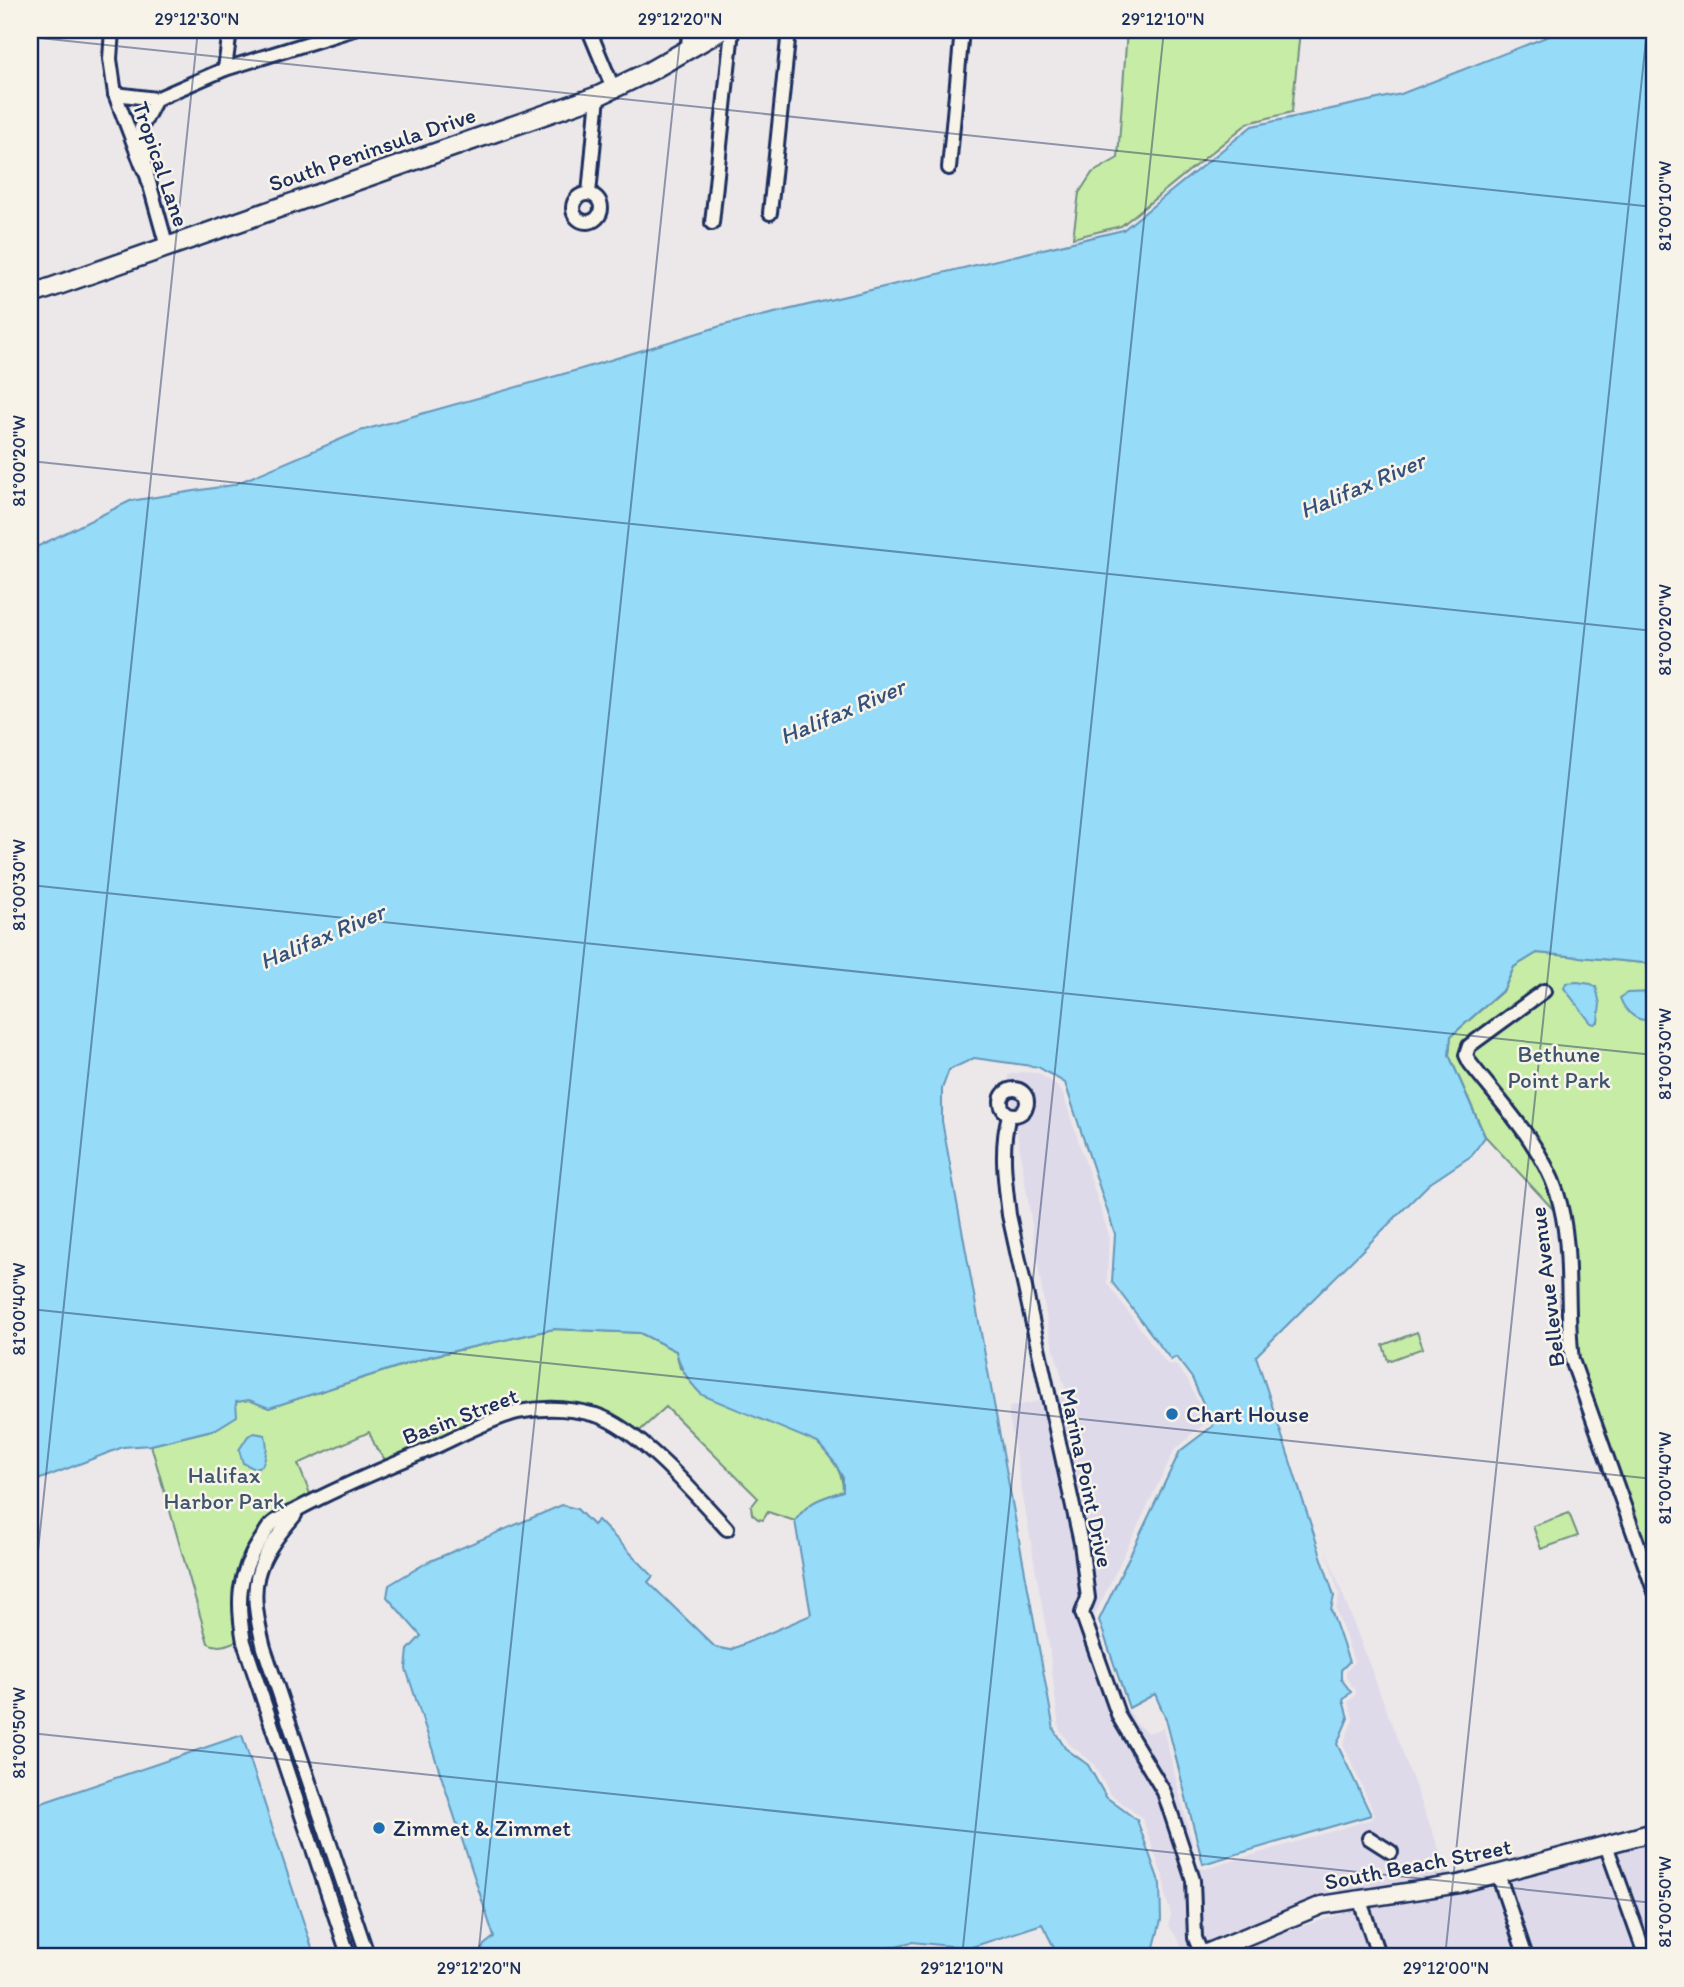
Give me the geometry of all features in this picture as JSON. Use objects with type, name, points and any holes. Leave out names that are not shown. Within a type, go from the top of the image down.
[{"type":"main road","name":"South Peninsula Drive","points":[[30,295],[605,92],[650,71],[722,30]]},
{"type":"street","name":"Tropical Lane","points":[[112,30],[110,59],[115,94],[148,175],[167,247]]},
{"type":"street","points":[[225,69],[230,30]]},
{"type":"street","points":[[115,94],[156,99],[225,69],[351,30]]},
{"type":"street","points":[[589,30],[605,92],[589,194]]},
{"type":"street","points":[[688,49],[689,30]]},
{"type":"street","points":[[712,223],[732,30]]},
{"type":"street","points":[[771,213],[789,30]]},
{"type":"street","points":[[949,168],[962,30]]},
{"type":"street","points":[[148,175],[141,128],[156,99]]},
{"type":"street","name":"Bellevue Avenue","points":[[1544,991],[1469,1046],[1466,1055],[1532,1143],[1558,1195],[1565,1241],[1572,1360],[1654,1590]]},
{"type":"street","name":"Marina Point Drive","points":[[1009,1115],[1004,1135],[1004,1167],[1009,1215],[1082,1543],[1088,1598],[1082,1614],[1119,1717],[1164,1792],[1193,1880],[1195,1938],[1199,1956]]},
{"type":"street","name":"Basin Street","points":[[349,1957],[244,1642],[239,1615],[243,1574],[256,1546],[271,1524],[322,1496],[516,1413],[543,1409],[570,1410],[598,1416],[623,1428],[691,1490],[727,1529]]},
{"type":"street","name":"Basin Street","points":[[299,1509],[265,1554],[254,1597],[256,1619],[368,1957]]},
{"type":"street","points":[[244,1642],[261,1637]]},
{"type":"street","points":[[275,1735],[291,1728]]},
{"type":"street","points":[[306,1829],[323,1823]]},
{"type":"street","name":"South Beach Street","points":[[1199,1956],[1322,1905],[1460,1884],[1654,1832]]},
{"type":"street","points":[[1369,1838],[1391,1852]]},
{"type":"street","points":[[1606,1845],[1646,1957]]},
{"type":"street","points":[[1498,1874],[1526,1957]]},
{"type":"street","points":[[326,1890],[343,1884]]},
{"type":"street","points":[[1359,1898],[1379,1957]]},
{"type":"shaded area","points":[[1021,1072],[1038,1073],[1063,1093],[1109,1235],[1107,1283],[1166,1363],[1175,1364],[1188,1380],[1207,1423],[1175,1449],[1093,1619],[1124,1709],[1130,1712],[1135,1722],[1148,1733],[1163,1728],[1198,1865],[1205,1869],[1375,1816],[1343,1744],[1353,1719],[1348,1702],[1356,1691],[1346,1678],[1346,1672],[1354,1662],[1336,1610],[1339,1595],[1325,1547],[1450,1878],[1364,1892],[1205,1947],[1201,1937],[1198,1878],[1125,1715],[1089,1614],[1095,1597],[1085,1535],[1082,1597],[1077,1612],[1159,1794],[1187,1880],[1189,1938],[1195,1952],[1188,1955],[1168,1925],[1171,1915],[1165,1883],[1142,1818],[1110,1794],[1093,1763],[1070,1745],[1059,1729],[1049,1647],[1009,1417],[1009,1407],[1067,1396],[1048,1328],[1008,1075]]},
{"type":"shaded area","points":[[1654,1838],[1654,1957],[1652,1957],[1613,1849]]},
{"type":"shaded area","points":[[1602,1852],[1639,1957],[1532,1957],[1506,1878]]},
{"type":"shaded area","points":[[1494,1881],[1520,1957],[1385,1957],[1368,1905]]},
{"type":"shaded area","points":[[1356,1909],[1372,1957],[1210,1957],[1219,1953]]},
{"type":"green space","points":[[1127,30],[1300,30],[1292,112],[1248,123],[1121,226],[1073,238],[1079,193],[1092,173],[1118,158]]},
{"type":"green space","name":"Bethune Point Park","points":[[1537,953],[1654,964],[1654,1578],[1572,1360],[1563,1220],[1485,1136],[1449,1055],[1451,1036],[1504,990],[1514,967]]},
{"type":"green space","name":"Halifax Harbor Park","points":[[554,1329],[640,1333],[676,1351],[680,1368],[818,1443],[839,1470],[843,1491],[811,1504],[795,1521],[768,1512],[763,1520],[758,1519],[752,1514],[751,1507],[758,1498],[666,1407],[633,1437],[598,1416],[515,1413],[391,1466],[377,1450],[369,1432],[298,1464],[313,1501],[271,1524],[243,1574],[243,1638],[221,1646],[208,1643],[151,1445],[216,1429],[235,1402],[249,1400],[269,1408],[432,1356]]},
{"type":"green space","points":[[1417,1332],[1423,1348],[1388,1361],[1383,1345]]},
{"type":"green space","points":[[1569,1513],[1578,1536],[1541,1549],[1533,1526]]},
{"type":"water","name":"Halifax River","points":[[1564,30],[1654,30],[1654,964],[1537,953],[1514,967],[1504,989],[1451,1036],[1449,1055],[1485,1137],[1471,1156],[1429,1184],[1256,1356],[1334,1596],[1331,1610],[1349,1662],[1341,1670],[1341,1679],[1351,1692],[1343,1700],[1348,1718],[1337,1744],[1371,1815],[1203,1864],[1166,1719],[1155,1694],[1129,1708],[1099,1620],[1180,1451],[1213,1426],[1192,1378],[1176,1357],[1171,1360],[1112,1282],[1115,1234],[1065,1083],[1038,1067],[974,1058],[949,1070],[942,1089],[942,1121],[1054,1730],[1065,1748],[1088,1765],[1106,1797],[1137,1820],[1160,1884],[1161,1920],[1152,1955],[1059,1957],[1042,1924],[969,1948],[912,1942],[849,1957],[478,1957],[484,1945],[494,1937],[406,1669],[408,1650],[421,1636],[387,1597],[389,1585],[428,1562],[562,1505],[577,1509],[593,1525],[598,1520],[653,1576],[648,1582],[715,1647],[730,1650],[811,1615],[795,1521],[811,1504],[843,1491],[843,1478],[835,1463],[818,1443],[702,1395],[686,1375],[676,1351],[640,1333],[554,1329],[431,1356],[269,1408],[249,1400],[236,1402],[237,1416],[216,1429],[151,1445],[123,1447],[30,1483],[30,550],[130,501],[233,485],[360,431],[581,369],[724,325],[1123,230],[1252,126],[1401,94]]},
{"type":"water","points":[[1577,982],[1596,987],[1600,1004],[1598,1022],[1594,1024],[1564,988],[1566,983]]},
{"type":"water","points":[[1654,992],[1654,1018],[1648,1020],[1633,1016],[1620,998],[1627,993]]},
{"type":"water","points":[[254,1433],[265,1435],[267,1446],[262,1466],[253,1468],[243,1463],[239,1450],[248,1436]]},
{"type":"water","points":[[242,1735],[315,1957],[30,1957],[30,1807]]},
{"type":"place","name":"Chart House","points":[[1172,1414]]},
{"type":"place","name":"Zimmet & Zimmet","points":[[379,1828]]}]
